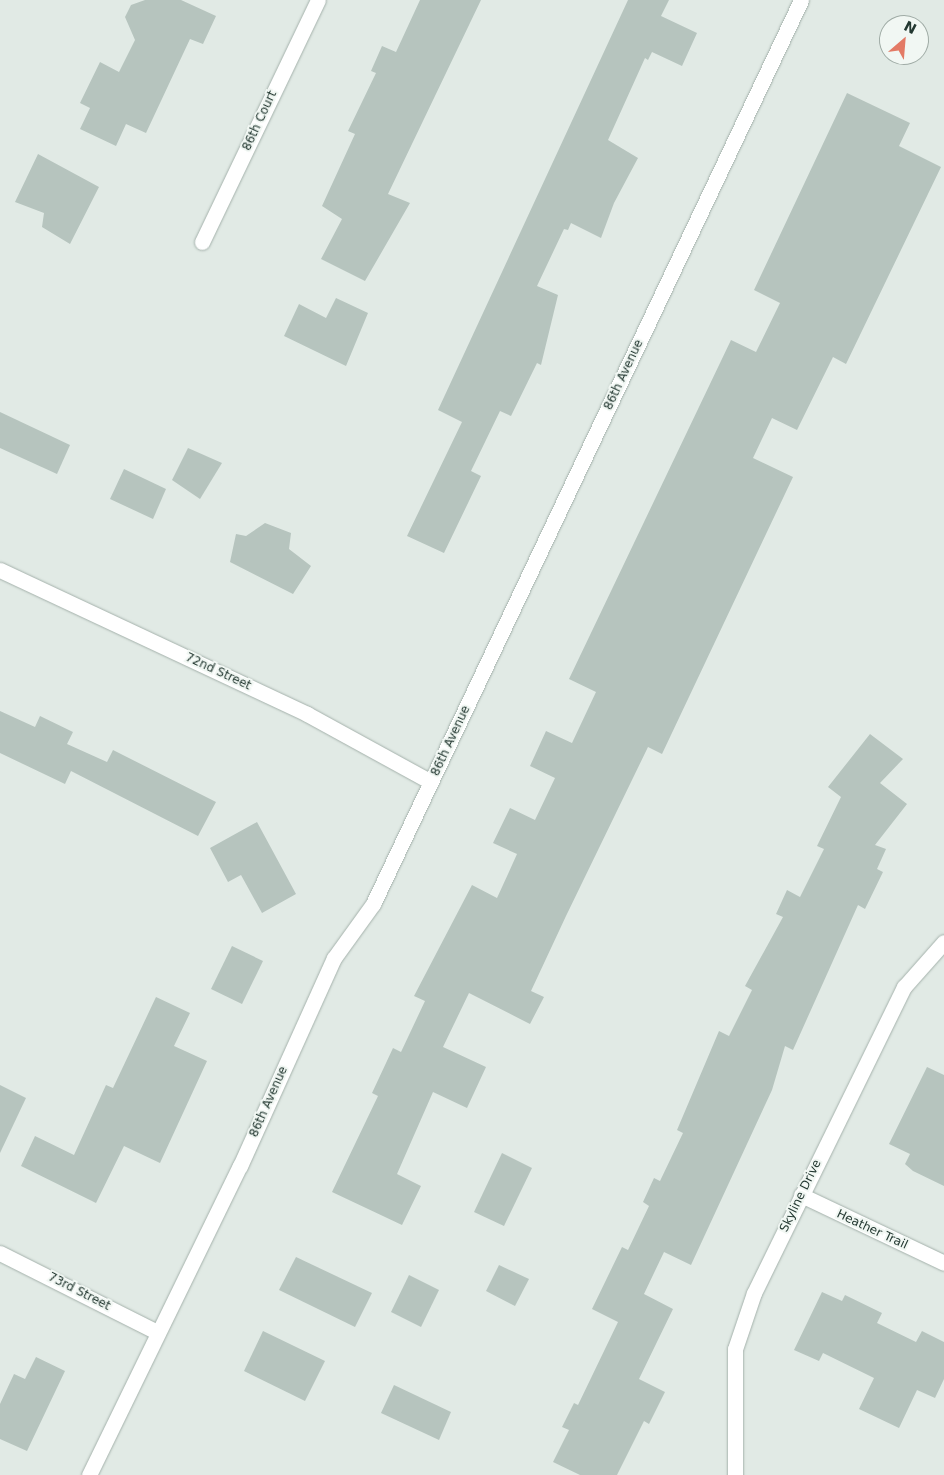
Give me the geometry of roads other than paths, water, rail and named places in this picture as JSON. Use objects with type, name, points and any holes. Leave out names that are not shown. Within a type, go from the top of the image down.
[{"type":"street","name":"86th Court","points":[[202,242],[318,0]]},
{"type":"street","name":"86th Avenue","points":[[89,1475],[157,1332],[240,1166],[334,958],[373,904],[801,0]]},
{"type":"street","name":"72nd Street","points":[[0,570],[307,714],[431,782]]},
{"type":"street","name":"Skyline Drive","points":[[735,1475],[735,1350],[754,1293],[904,987],[944,942]]},
{"type":"street","name":"Heather Trail","points":[[801,1195],[944,1263]]},
{"type":"street","name":"73rd Street","points":[[0,1253],[157,1332]]}]
